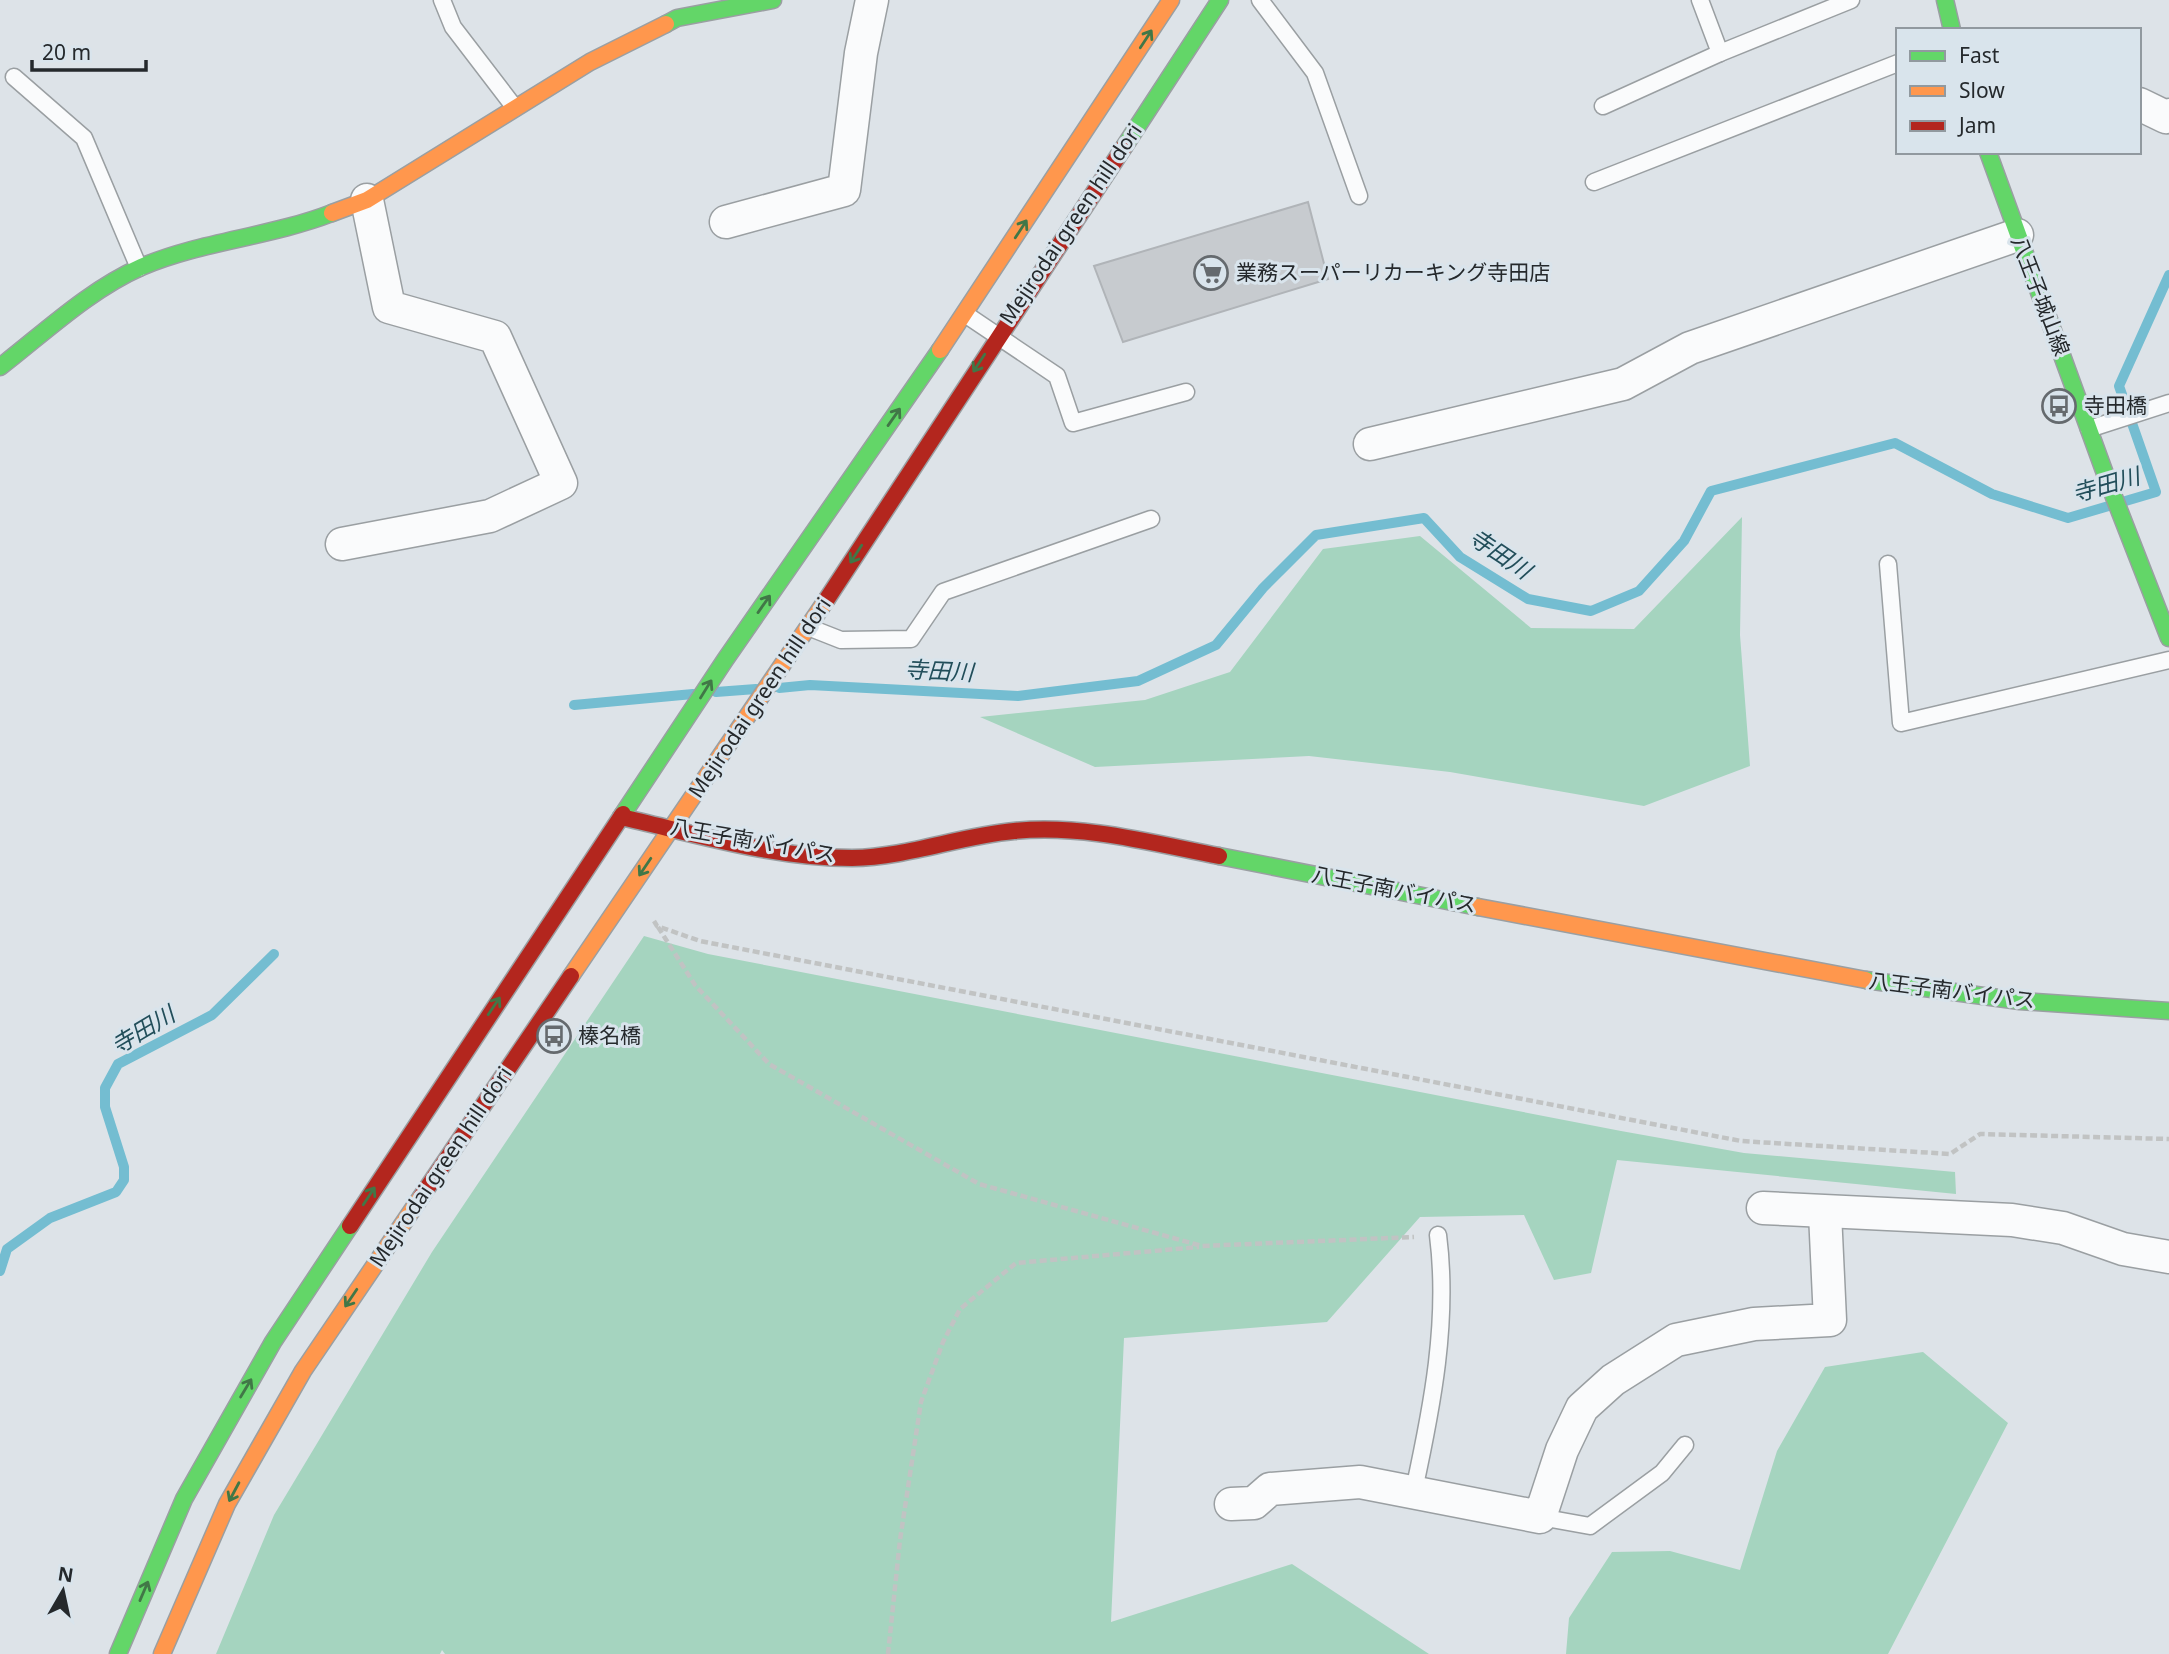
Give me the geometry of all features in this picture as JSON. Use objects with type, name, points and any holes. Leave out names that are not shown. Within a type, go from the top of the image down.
[{"type":"main road","points":[[0,367],[90,298],[139,268],[187,251],[300,225],[367,200],[590,62],[677,18],[773,0]]},
{"type":"main road","name":"Mejirodai green hill dori","points":[[118,1654],[184,1499],[266,1353],[725,660],[965,314],[1171,0]]},
{"type":"main road","name":"Mejirodai green hill dori","points":[[162,1654],[228,1504],[303,1371],[789,656],[1220,0]]},
{"type":"main road","points":[[1945,0],[1952,28]]},
{"type":"main road","name":"八王子城山線","points":[[1989,154],[2120,515],[2153,596]]},
{"type":"main road","points":[[2153,596],[2169,638]]},
{"type":"main road","name":"八王子南バイパス","points":[[621,817],[806,854],[875,858],[908,854],[1003,832],[1065,829],[1093,832],[1840,977],[2020,1001],[2169,1011]]},
{"type":"street","points":[[726,222],[844,190],[861,53],[872,0]]},
{"type":"street","points":[[2141,105],[2166,117],[2169,115]]},
{"type":"street","points":[[342,544],[490,516],[561,483],[495,337],[389,307],[367,200]]},
{"type":"street","points":[[1370,444],[1623,384],[1690,348],[2017,235]]},
{"type":"street","points":[[1763,1208],[2012,1220],[2063,1228],[2123,1249],[2169,1257]]},
{"type":"street","points":[[1231,1504],[1254,1503],[1269,1489],[1360,1482],[1414,1490],[1540,1517],[1562,1450],[1582,1408],[1613,1380],[1676,1340],[1754,1324],[1830,1320],[1825,1213]]},
{"type":"lane","points":[[442,0],[453,27],[516,108]]},
{"type":"lane","points":[[1260,0],[1315,73],[1359,196]]},
{"type":"lane","points":[[1699,0],[1720,53]]},
{"type":"lane","points":[[1603,106],[1720,53],[1851,0]]},
{"type":"lane","points":[[1594,182],[1896,64]]},
{"type":"lane","points":[[14,77],[84,138],[139,268]]},
{"type":"lane","points":[[965,314],[1057,376],[1073,423],[1186,392]]},
{"type":"lane","points":[[2089,429],[2163,405]]},
{"type":"lane","points":[[808,627],[841,640],[911,639],[943,592],[1151,519]]},
{"type":"lane","points":[[1888,564],[1901,723],[2169,660]]},
{"type":"lane","points":[[2153,596],[2169,589]]},
{"type":"lane","points":[[1414,1490],[1432,1405],[1440,1337],[1442,1268],[1438,1236]]},
{"type":"lane","points":[[1540,1517],[1590,1526],[1661,1473],[1685,1445]]},
{"type":"path","points":[[649,915],[695,985],[769,1064],[979,1184],[1202,1246]]},
{"type":"path","points":[[657,926],[699,941],[887,979],[1741,1141],[1950,1154],[1980,1134],[2169,1139]]},
{"type":"path","points":[[888,1654],[900,1540],[921,1402],[943,1342],[960,1310],[1016,1262],[1202,1246],[1438,1236]]},
{"type":"green space","points":[[1742,517],[1740,635],[1750,766],[1644,806],[1450,772],[1309,756],[1095,767],[980,717],[1145,700],[1230,672],[1323,549],[1420,536],[1531,628],[1634,629]]},
{"type":"green space","points":[[644,936],[708,954],[1621,1131],[1744,1153],[1955,1172],[1956,1194],[1617,1160],[1591,1273],[1554,1280],[1524,1215],[1420,1217],[1327,1322],[1124,1338],[1111,1622],[1292,1564],[1429,1654],[445,1654],[442,1650],[440,1654],[216,1654],[274,1515],[432,1252]]},
{"type":"green space","points":[[1923,1352],[2008,1423],[1888,1654],[1566,1654],[1569,1618],[1612,1552],[1670,1551],[1740,1570],[1777,1451],[1825,1367]]},
{"type":"building","name":"業務スーパーリカーキング寺田店","points":[[1308,202],[1328,279],[1123,342],[1094,266]]},
{"type":"waterway","name":"寺田川","points":[[779,688],[810,685],[1018,696],[1138,681],[1216,645],[1263,588],[1316,535],[1424,518],[1460,557],[1528,599],[1591,611],[1639,591],[1684,541],[1711,491],[1895,443],[1992,494],[2068,518],[2156,492],[2119,386],[2169,275]]},
{"type":"waterway","name":"寺田川","points":[[716,692],[756,689]]},
{"type":"waterway","name":"寺田川","points":[[574,705],[693,694]]},
{"type":"waterway","name":"寺田川","points":[[0,1271],[7,1249],[50,1218],[116,1192],[124,1180],[124,1167],[105,1107],[105,1088],[118,1064],[212,1015],[274,954]]},
{"type":"traffic: fast","points":[[666,24],[677,18],[773,0]]},
{"type":"traffic: fast","points":[[1124,147],[1220,0]]},
{"type":"traffic: fast","points":[[1945,0],[1952,28]]},
{"type":"traffic: fast","points":[[1989,154],[2107,479],[2169,638]]},
{"type":"traffic: fast","points":[[0,367],[85,300],[141,267],[188,251],[285,228],[332,213]]},
{"type":"traffic: fast","points":[[623,814],[725,660],[940,350]]},
{"type":"traffic: fast","points":[[1219,856],[1478,907]]},
{"type":"traffic: fast","points":[[1866,980],[2020,1001],[2169,1011]]},
{"type":"traffic: fast","points":[[118,1654],[184,1499],[273,1342],[350,1226]]},
{"type":"traffic: slow","points":[[940,350],[1171,0]]},
{"type":"traffic: slow","points":[[332,213],[367,200],[590,62],[666,24]]},
{"type":"traffic: slow","points":[[571,976],[827,599]]},
{"type":"traffic: slow","points":[[1478,907],[1866,980]]},
{"type":"traffic: slow","points":[[162,1654],[227,1504],[303,1371],[421,1197]]},
{"type":"traffic: jam","points":[[827,599],[1124,147]]},
{"type":"traffic: jam","points":[[350,1226],[623,814]]},
{"type":"traffic: jam","points":[[621,817],[764,850],[823,857],[873,857],[973,837],[1040,830],[1092,832],[1219,856]]},
{"type":"traffic: jam","points":[[421,1197],[571,976]]},
{"type":"place","name":"業務スーパーリカーキング寺田店","points":[[1211,273]]},
{"type":"place","name":"寺田橋","points":[[2059,406]]},
{"type":"place","name":"榛名橋","points":[[554,1036]]}]
